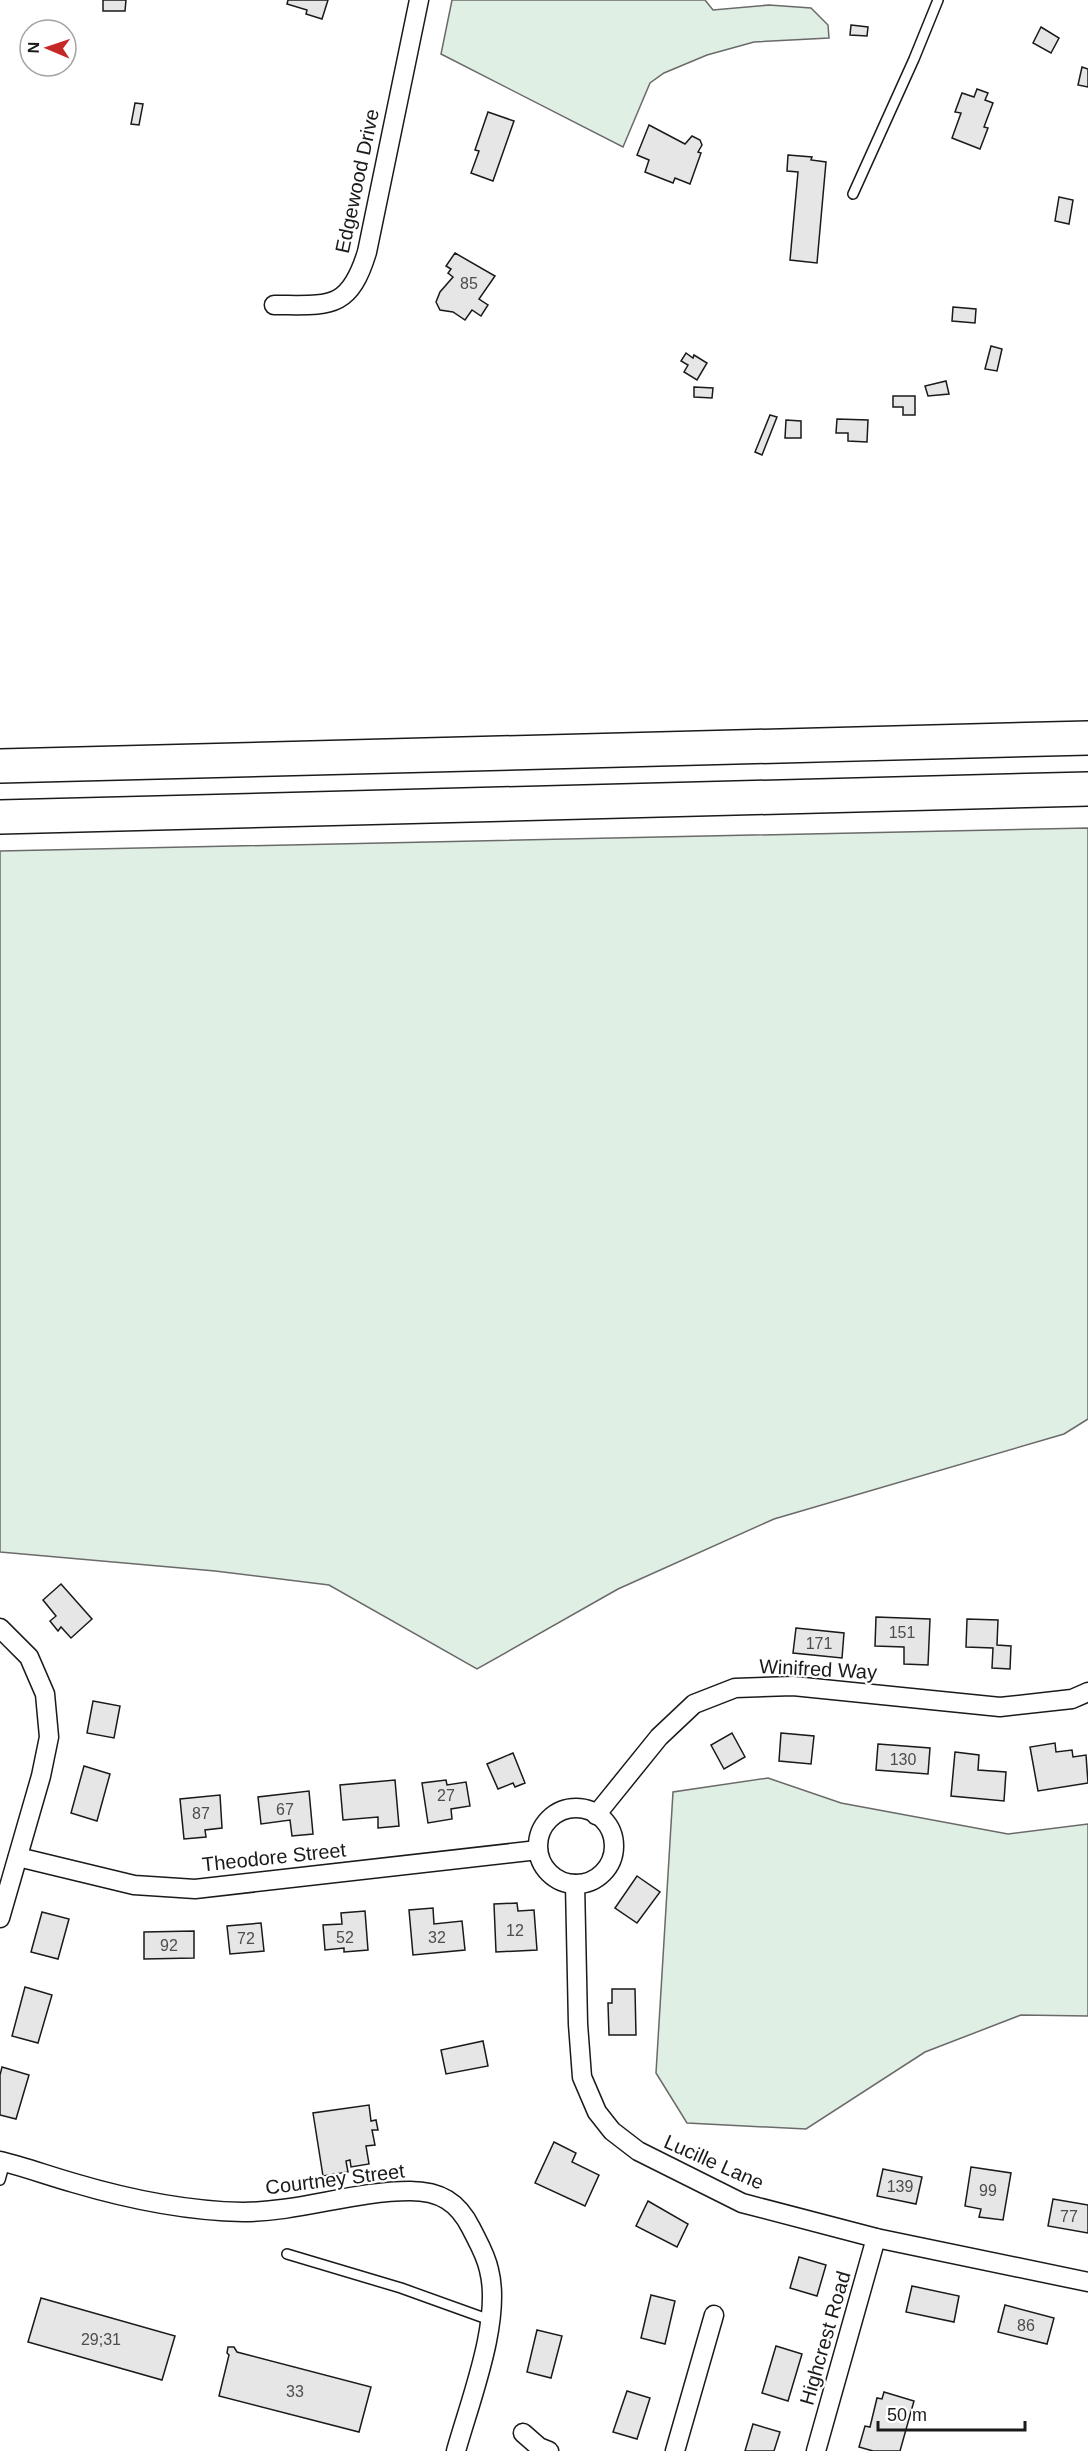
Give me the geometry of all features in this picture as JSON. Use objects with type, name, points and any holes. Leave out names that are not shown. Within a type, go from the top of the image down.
[{"type":"highway","points":[[0,766],[1088,738]]},
{"type":"highway","points":[[0,817],[1088,789]]},
{"type":"street","name":"Edgewood Drive","points":[[274,305],[321,305],[337,301],[351,290],[360,274],[367,252],[419,0]]},
{"type":"street","points":[[0,1628],[29,1657],[45,1694],[49,1737],[41,1776],[0,1918]]},
{"type":"street","name":"Winifred Way","points":[[596,1815],[659,1737],[694,1704],[735,1688],[793,1686],[1000,1707],[1072,1699],[1088,1692]]},
{"type":"street","points":[[576,1808],[596,1815],[609,1829],[613,1848],[612,1857],[601,1874],[594,1880],[575,1884],[566,1883],[550,1874],[544,1867],[538,1850],[542,1829],[556,1814],[576,1808]]},
{"type":"street","name":"Theodore Street","points":[[18,1857],[134,1886],[195,1888],[538,1850]]},
{"type":"street","name":"Lucille Lane","points":[[575,1884],[578,2024],[582,2077],[597,2112],[612,2131],[638,2151],[742,2203],[876,2238],[1088,2282]]},
{"type":"street","name":"Courtney Street","points":[[3,2161],[115,2194],[225,2211],[261,2211],[411,2191],[436,2196],[457,2206],[486,2258],[491,2283],[490,2320],[483,2356],[456,2451]]},
{"type":"street","name":"Highcrest Road","points":[[816,2451],[876,2238]]},
{"type":"street","points":[[675,2451],[714,2315]]},
{"type":"street","points":[[523,2433],[539,2447],[549,2451]]},
{"type":"lane","points":[[853,194],[938,0]]},
{"type":"lane","points":[[0,2180],[3,2161]]},
{"type":"lane","points":[[287,2254],[401,2288],[490,2320]]},
{"type":"green space","points":[[452,0],[705,0],[713,10],[769,5],[811,8],[828,25],[829,38],[754,42],[707,55],[664,73],[650,83],[623,147],[441,54]]},
{"type":"green space","points":[[1088,828],[1088,1419],[1064,1434],[774,1519],[618,1589],[477,1669],[329,1585],[215,1571],[0,1552],[0,851]]},
{"type":"green space","points":[[768,1778],[841,1803],[1008,1834],[1088,1824],[1088,2016],[1021,2015],[925,2052],[806,2129],[687,2123],[656,2073],[673,1792]]},
{"type":"building","points":[[103,0],[126,0],[125,11],[103,11]]},
{"type":"building","points":[[288,0],[328,0],[322,19],[306,14],[307,10],[287,4]]},
{"type":"building","points":[[851,25],[868,27],[867,36],[850,35]]},
{"type":"building","points":[[1041,27],[1059,38],[1051,53],[1033,43]]},
{"type":"building","points":[[1082,67],[1088,69],[1088,87],[1078,85]]},
{"type":"building","points":[[977,89],[988,93],[985,100],[993,103],[984,127],[988,128],[980,149],[952,138],[961,113],[955,112],[962,93],[974,97]]},
{"type":"building","points":[[135,103],[143,104],[139,125],[131,124]]},
{"type":"building","points":[[488,112],[514,121],[493,181],[471,173],[479,151],[475,150]]},
{"type":"building","points":[[649,125],[685,144],[692,136],[700,140],[702,145],[698,152],[701,153],[690,184],[675,178],[673,183],[645,172],[649,160],[637,155]]},
{"type":"building","points":[[788,155],[812,157],[811,160],[826,162],[817,263],[790,260],[798,172],[787,171]]},
{"type":"building","points":[[1059,197],[1073,200],[1069,224],[1055,221]]},
{"type":"building","points":[[455,253],[495,276],[479,299],[488,305],[481,316],[472,310],[465,320],[453,312],[440,310],[436,302],[440,292],[453,277],[448,273],[451,269],[446,266]]},
{"type":"building","points":[[953,307],[976,309],[975,323],[952,321]]},
{"type":"building","points":[[991,346],[1002,349],[997,371],[985,369]]},
{"type":"building","points":[[686,353],[707,363],[697,380],[684,372],[688,365],[681,361]]},
{"type":"building","points":[[946,381],[949,394],[928,396],[925,386]]},
{"type":"building","points":[[694,387],[713,388],[712,398],[694,397]]},
{"type":"building","points":[[893,396],[915,396],[915,415],[903,415],[903,407],[893,407]]},
{"type":"building","points":[[770,415],[777,417],[762,455],[755,452]]},
{"type":"building","points":[[837,419],[868,420],[867,442],[848,441],[848,433],[836,433]]},
{"type":"building","points":[[786,420],[801,421],[801,438],[785,438]]},
{"type":"building","points":[[61,1584],[92,1619],[71,1638],[61,1627],[58,1631],[50,1621],[56,1616],[43,1600]]},
{"type":"building","points":[[876,1617],[930,1619],[928,1665],[904,1664],[904,1647],[875,1646]]},
{"type":"building","points":[[967,1619],[998,1620],[997,1645],[1011,1646],[1010,1669],[992,1668],[993,1648],[966,1647]]},
{"type":"building","points":[[796,1628],[844,1633],[842,1658],[793,1653]]},
{"type":"building","points":[[93,1701],[120,1706],[114,1738],[87,1733]]},
{"type":"building","points":[[732,1733],[745,1757],[724,1769],[711,1745]]},
{"type":"building","points":[[781,1733],[814,1736],[811,1764],[779,1761]]},
{"type":"building","points":[[1055,1743],[1056,1752],[1072,1750],[1073,1757],[1086,1755],[1088,1783],[1038,1791],[1030,1747]]},
{"type":"building","points":[[878,1744],[930,1748],[928,1774],[876,1770]]},
{"type":"building","points":[[955,1752],[979,1755],[978,1770],[1006,1772],[1004,1801],[951,1796]]},
{"type":"building","points":[[513,1753],[525,1783],[515,1787],[513,1783],[498,1789],[487,1764]]},
{"type":"building","points":[[84,1766],[110,1774],[97,1821],[71,1813]]},
{"type":"building","points":[[395,1780],[399,1826],[378,1828],[378,1817],[343,1820],[340,1785]]},
{"type":"building","points":[[446,1780],[447,1785],[466,1782],[470,1806],[451,1809],[452,1819],[428,1823],[422,1783]]},
{"type":"building","points":[[309,1791],[313,1834],[292,1836],[290,1820],[261,1824],[258,1797]]},
{"type":"building","points":[[220,1795],[222,1828],[205,1830],[206,1837],[184,1839],[180,1799]]},
{"type":"building","points":[[637,1876],[660,1892],[637,1923],[615,1908]]},
{"type":"building","points":[[517,1903],[518,1911],[534,1910],[537,1950],[496,1952],[494,1904]]},
{"type":"building","points":[[433,1908],[434,1924],[462,1921],[465,1950],[413,1955],[409,1910]]},
{"type":"building","points":[[365,1911],[368,1950],[344,1952],[344,1948],[325,1950],[323,1925],[342,1924],[341,1913]]},
{"type":"building","points":[[42,1912],[69,1919],[58,1959],[31,1952]]},
{"type":"building","points":[[261,1923],[264,1951],[230,1954],[227,1926]]},
{"type":"building","points":[[194,1931],[194,1958],[144,1959],[144,1932]]},
{"type":"building","points":[[25,1987],[52,1995],[38,2043],[12,2036]]},
{"type":"building","points":[[612,1989],[635,1989],[636,2035],[609,2035],[608,2003],[612,2003]]},
{"type":"building","points":[[483,2041],[488,2066],[446,2074],[441,2050]]},
{"type":"building","points":[[2,2067],[29,2075],[16,2119],[0,2115]]},
{"type":"building","points":[[369,2105],[371,2121],[376,2120],[378,2130],[372,2130],[375,2145],[366,2146],[369,2164],[351,2167],[350,2160],[346,2161],[348,2172],[323,2176],[313,2113]]},
{"type":"building","points":[[554,2142],[576,2153],[572,2162],[599,2175],[585,2206],[535,2183]]},
{"type":"building","points":[[971,2167],[1011,2173],[1003,2220],[979,2217],[981,2209],[965,2206]]},
{"type":"building","points":[[883,2169],[922,2177],[916,2204],[877,2196]]},
{"type":"building","points":[[1053,2199],[1088,2205],[1088,2233],[1048,2226]]},
{"type":"building","points":[[648,2201],[688,2224],[677,2247],[636,2226]]},
{"type":"building","points":[[799,2257],[826,2265],[817,2296],[790,2288]]},
{"type":"building","points":[[912,2286],[959,2296],[954,2322],[906,2312]]},
{"type":"building","points":[[651,2295],[675,2301],[665,2344],[641,2338]]},
{"type":"building","points":[[41,2298],[175,2336],[162,2380],[28,2342]]},
{"type":"building","points":[[1005,2305],[1054,2318],[1047,2344],[998,2332]]},
{"type":"building","points":[[537,2330],[562,2336],[551,2378],[527,2372]]},
{"type":"building","points":[[776,2346],[802,2354],[788,2401],[762,2393]]},
{"type":"building","points":[[228,2347],[234,2347],[237,2352],[371,2387],[359,2432],[219,2396],[229,2355]]},
{"type":"building","points":[[627,2391],[650,2398],[637,2439],[613,2432]]},
{"type":"building","points":[[884,2392],[914,2401],[900,2451],[873,2451],[859,2447],[865,2426],[870,2427],[877,2398],[882,2399]]},
{"type":"building","points":[[753,2424],[780,2432],[774,2451],[745,2451]]}]
